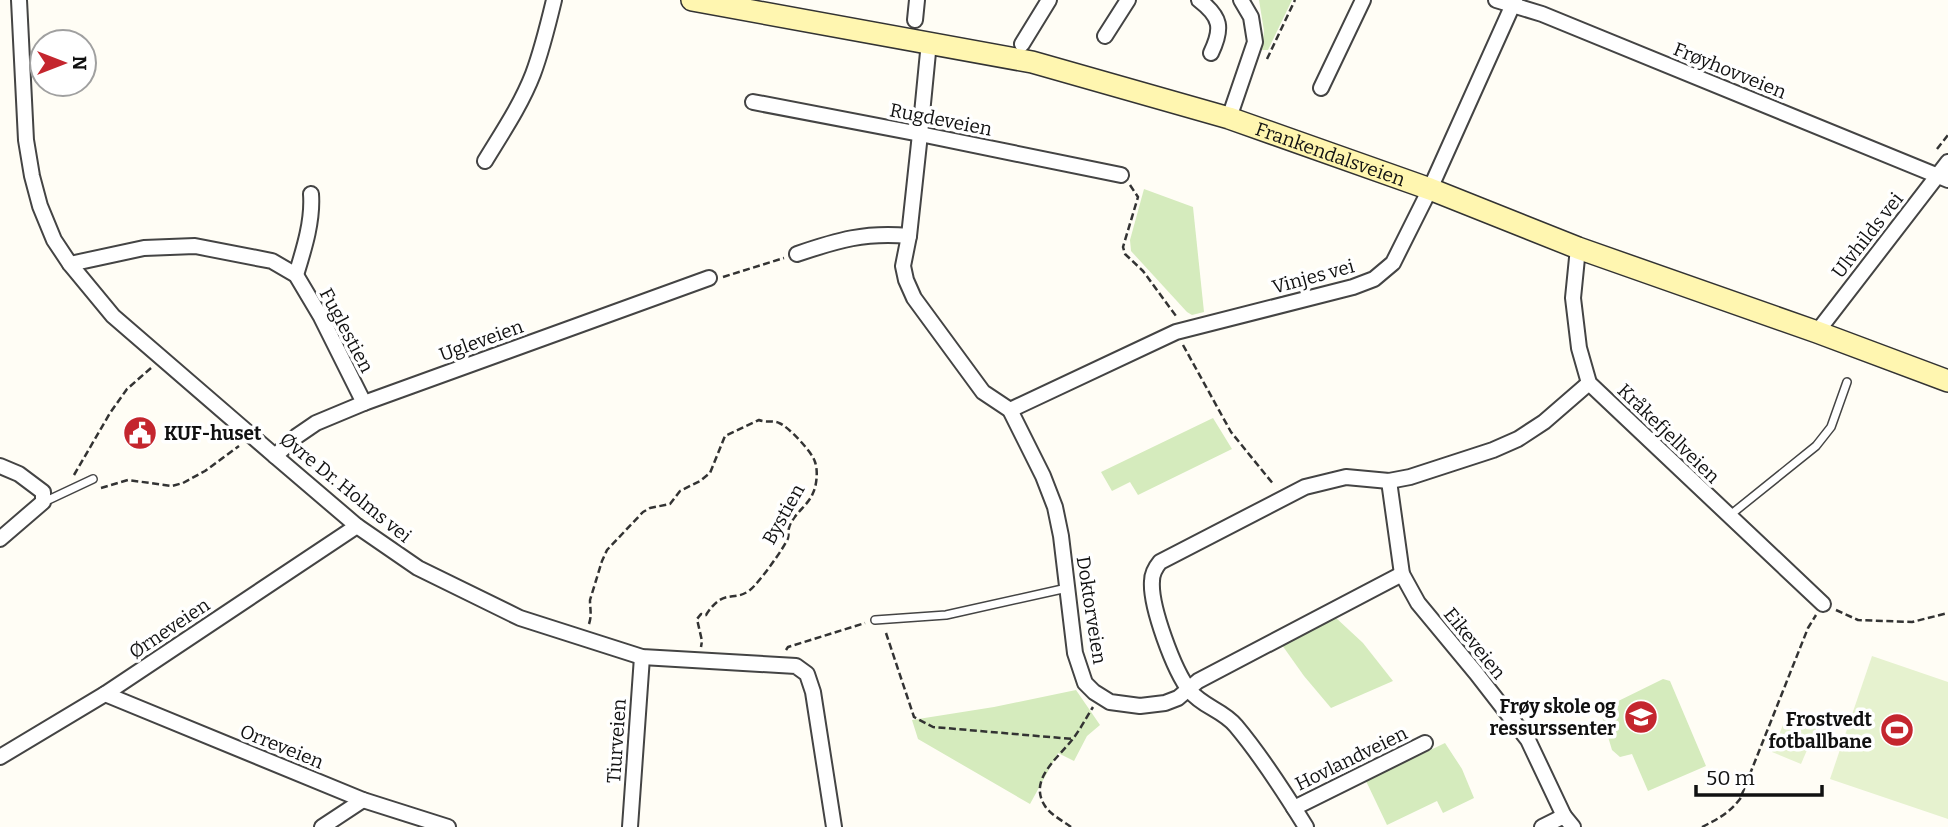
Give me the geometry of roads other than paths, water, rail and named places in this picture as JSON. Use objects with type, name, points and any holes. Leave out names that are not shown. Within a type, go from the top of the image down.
[{"type":"main road","name":"Frankendalsveien","points":[[692,0],[732,4],[1032,62],[1229,118],[1430,189],[1578,247],[1948,381]]},
{"type":"street","name":"Øvre Dr. Holms vei","points":[[19,0],[26,140],[40,206],[54,240],[113,316],[357,526],[418,568],[520,618],[642,657],[796,666],[807,674],[813,692],[834,827]]},
{"type":"street","points":[[485,161],[533,75],[554,0]]},
{"type":"street","points":[[915,20],[917,0]]},
{"type":"street","points":[[1022,44],[1049,0]]},
{"type":"street","points":[[1105,36],[1128,0]]},
{"type":"street","points":[[1199,0],[1215,16],[1219,25],[1219,35],[1211,53]]},
{"type":"street","points":[[1229,118],[1255,42],[1251,17],[1241,0]]},
{"type":"street","points":[[1321,88],[1363,0]]},
{"type":"street","name":"Frøyhovveien","points":[[1496,0],[1514,2],[1943,178]]},
{"type":"street","name":"Vinjes vei","points":[[1010,410],[1181,331],[1353,287],[1374,279],[1393,264],[1430,189],[1514,2]]},
{"type":"street","name":"Doktorveien","points":[[929,42],[909,236],[903,266],[906,280],[914,298],[983,392],[1010,410],[1043,476],[1055,507],[1075,653],[1085,683],[1110,702],[1140,706],[1166,703],[1189,689]]},
{"type":"street","name":"Rugdeveien","points":[[753,102],[1121,175]]},
{"type":"street","name":"Ulvhilds vei","points":[[1817,332],[1943,178],[1948,162]]},
{"type":"street","name":"Fuglestien","points":[[296,275],[310,222],[311,194]]},
{"type":"street","points":[[797,254],[851,237],[909,236]]},
{"type":"street","name":"Fuglestien","points":[[70,264],[144,248],[195,246],[272,261],[296,275],[321,317],[364,403]]},
{"type":"street","name":"Kråkefjellveien","points":[[1578,247],[1573,298],[1579,348],[1589,383],[1823,604]]},
{"type":"street","name":"Ugleveien","points":[[275,456],[316,423],[364,403],[709,278]]},
{"type":"street","points":[[1402,574],[1198,681],[1189,689],[1164,639],[1151,582],[1154,569],[1160,562],[1305,487],[1346,477],[1389,481],[1410,477],[1493,450],[1518,439],[1544,422],[1589,383]]},
{"type":"street","points":[[0,466],[19,474],[43,492],[43,502],[0,539]]},
{"type":"street","name":"Eikeveien","points":[[1389,481],[1402,574],[1418,603],[1528,740],[1569,822]]},
{"type":"street","name":"Ørneveien","points":[[0,757],[105,694],[357,526]]},
{"type":"street","name":"Tiurveien","points":[[630,827],[642,657]]},
{"type":"street","name":"Hovlandveien","points":[[1189,689],[1201,703],[1222,712],[1235,725],[1306,827]]},
{"type":"street","name":"Orreveien","points":[[105,694],[363,800],[448,827]]},
{"type":"street","name":"Hovlandveien","points":[[1294,808],[1425,743]]},
{"type":"street","points":[[322,827],[363,800]]},
{"type":"street","points":[[1542,827],[1569,822]]},
{"type":"lane","points":[[1728,516],[1816,446],[1831,427],[1847,382]]},
{"type":"lane","points":[[43,502],[93,480]]},
{"type":"lane","points":[[878,620],[946,615],[1067,588]]},
{"type":"place","name":"KUF-huset","points":[[140,433]]},
{"type":"place","name":"Frøy skole og ressurssenter","points":[[1641,717]]},
{"type":"place","name":"Frostvedt fotballbane","points":[[1897,730]]}]
